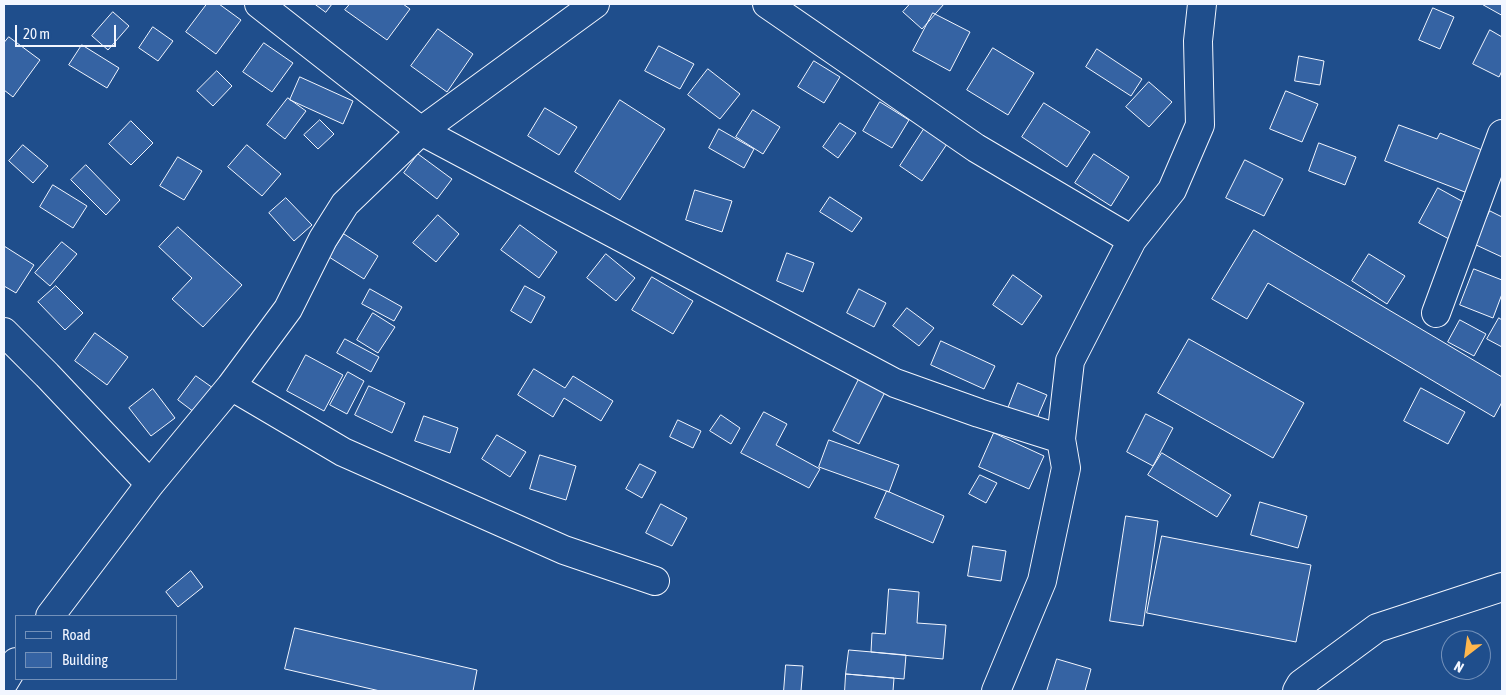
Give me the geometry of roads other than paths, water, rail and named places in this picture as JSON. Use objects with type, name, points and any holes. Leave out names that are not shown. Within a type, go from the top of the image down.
[{"type":"street","points":[[259,4],[421,131],[895,383],[979,413],[1061,439]]},
{"type":"street","points":[[51,615],[150,484],[231,386],[288,309],[323,239],[345,204],[421,131],[596,4]]},
{"type":"street","points":[[767,4],[976,148],[1132,240]]},
{"type":"street","points":[[996,691],[1042,581],[1066,468],[1061,439],[1070,361],[1132,240],[1172,190],[1200,125],[1198,41],[1202,4]]},
{"type":"street","points":[[1436,313],[1502,134]]},
{"type":"street","points":[[4,332],[150,484]]},
{"type":"street","points":[[231,386],[343,452],[564,550],[655,581]]},
{"type":"street","points":[[1297,691],[1301,684],[1377,628],[1502,587]]},
{"type":"street","points":[[4,682],[15,664]]}]
